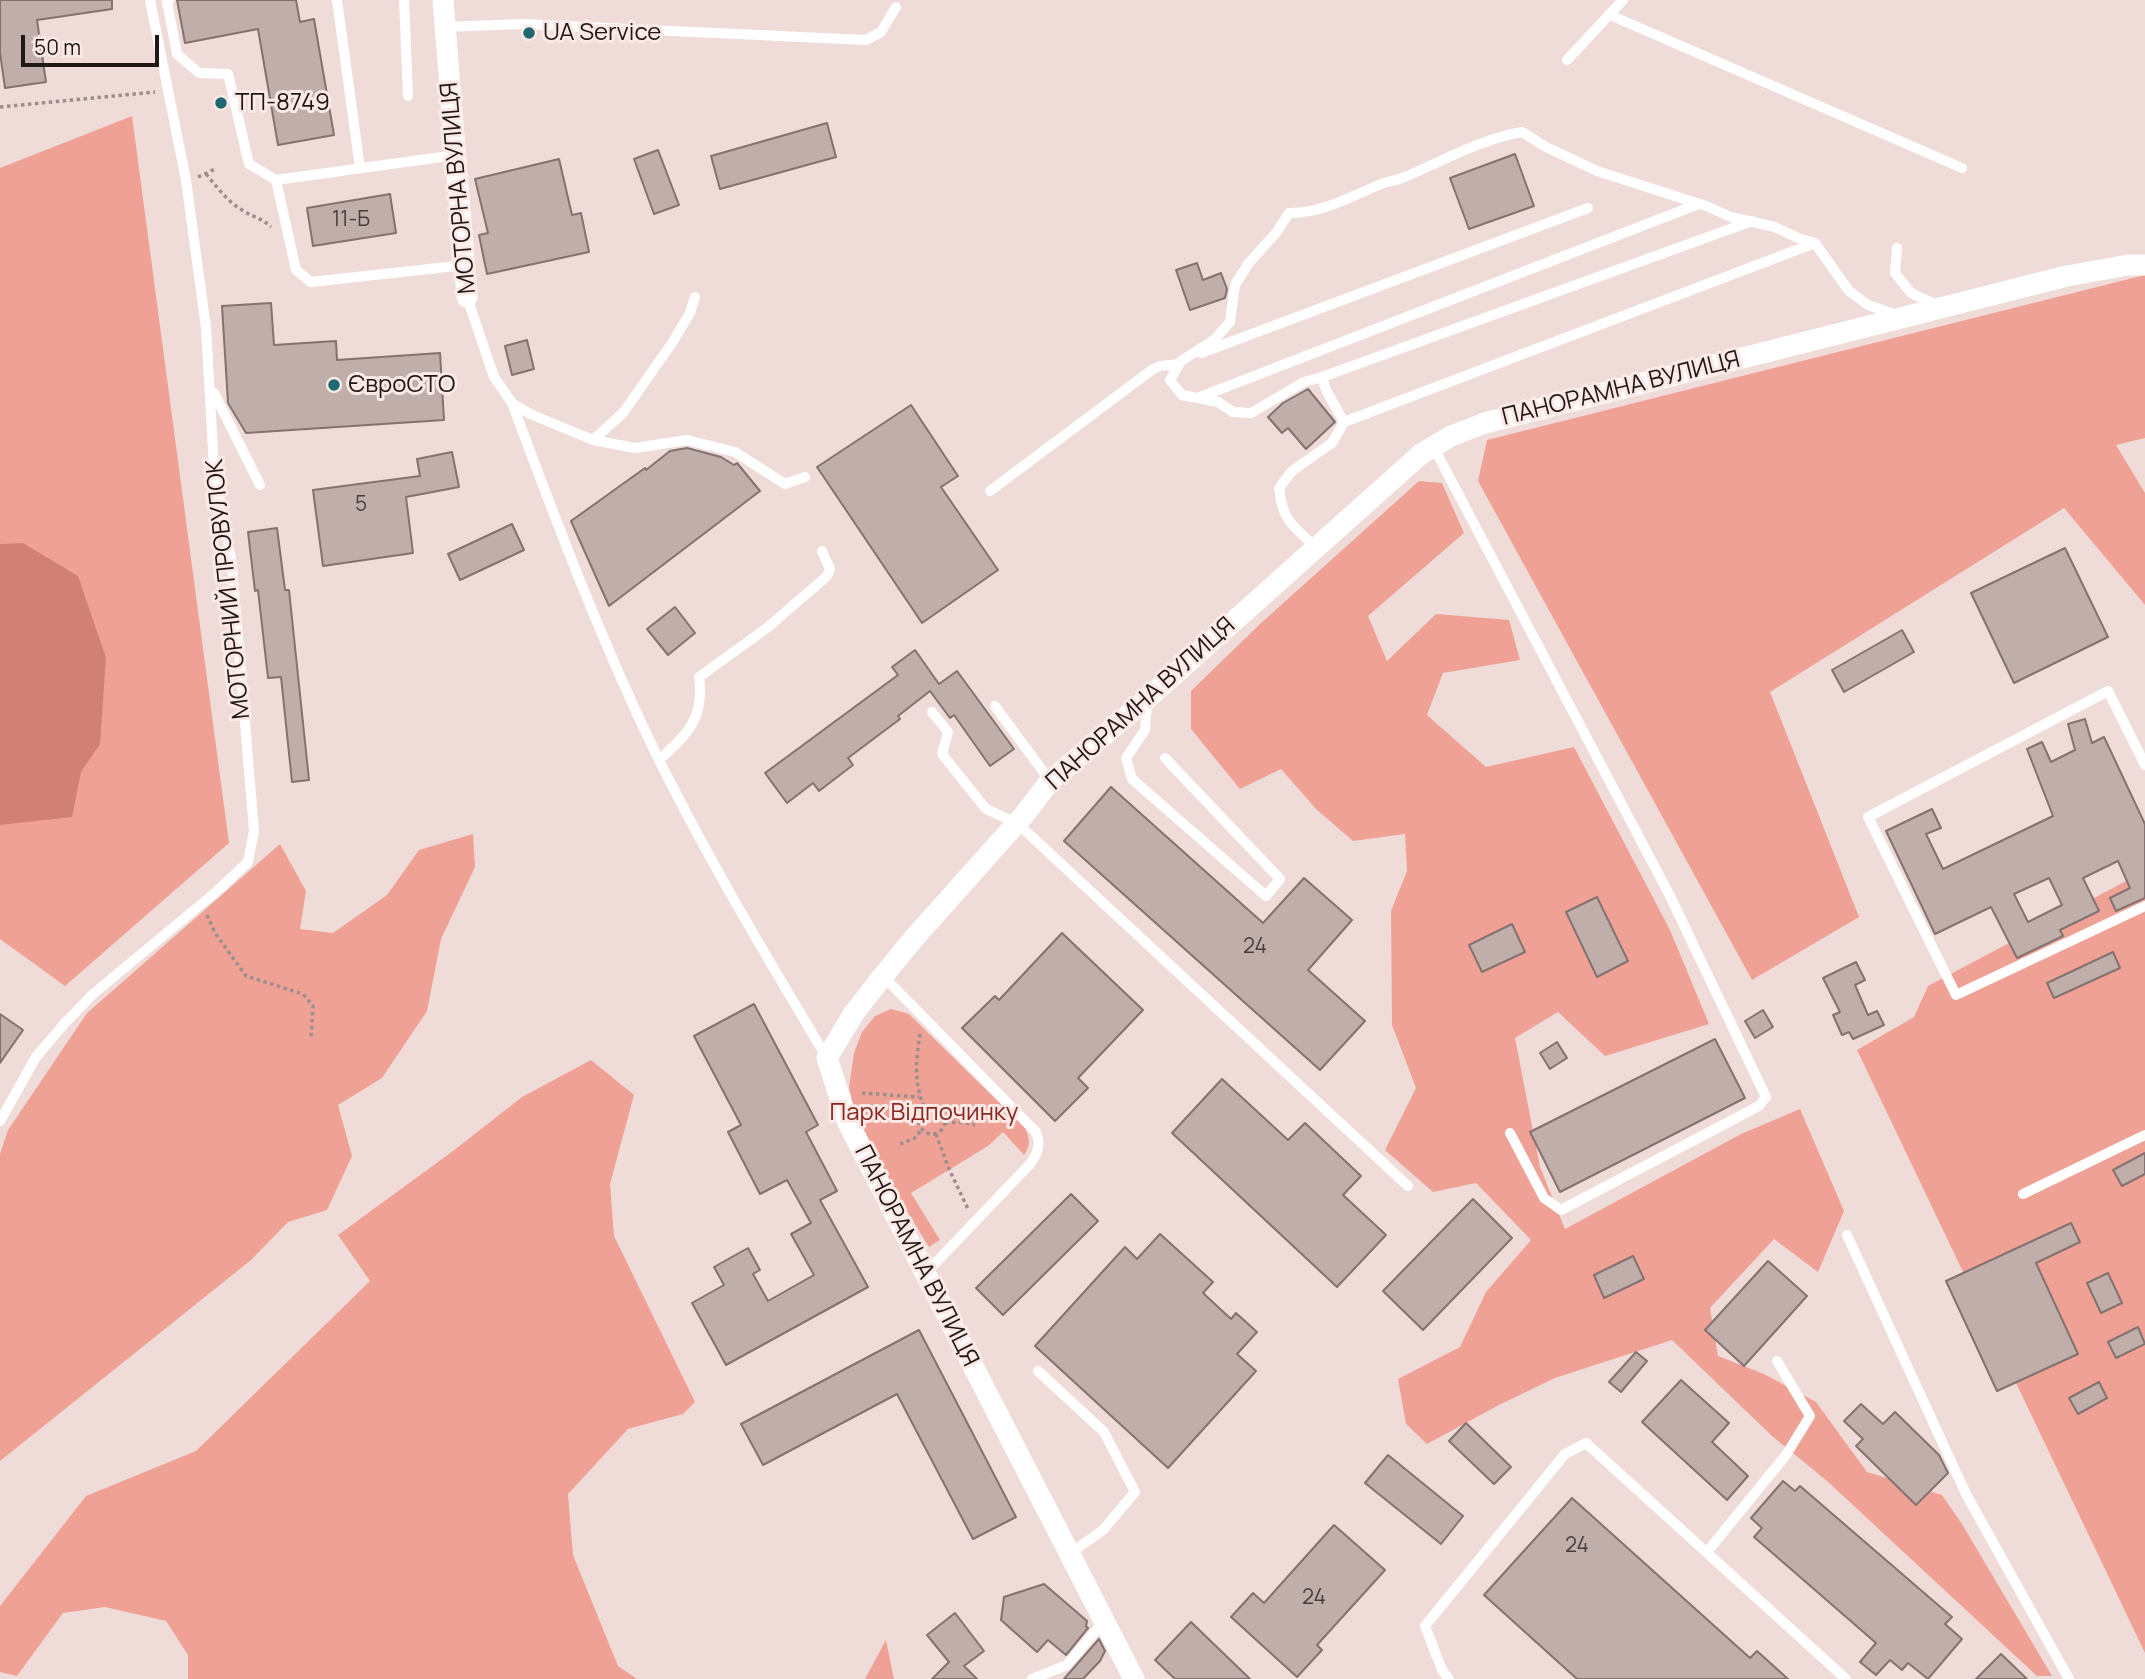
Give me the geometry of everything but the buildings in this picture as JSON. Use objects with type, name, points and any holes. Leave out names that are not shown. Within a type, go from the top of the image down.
[{"type":"street","name":"МОТОРНА ВУЛИЦЯ","points":[[443,0],[467,297]]},
{"type":"street","name":"ПАНОРАМНА ВУЛИЦЯ","points":[[1134,1679],[848,1123],[827,1058],[854,1013],[915,937],[1017,823],[1050,781],[1147,699],[1433,446],[1485,423],[2067,276],[2128,265],[2145,265]]},
{"type":"lane","name":"МОТОРНИЙ ПРОВУЛОК","points":[[0,1121],[36,1057],[65,1023],[93,994],[202,904],[248,862],[254,831],[232,566],[214,468],[206,328],[186,180],[150,0]]},
{"type":"lane","points":[[169,0],[167,2],[177,54],[199,73],[228,74],[249,164],[276,180],[456,155]]},
{"type":"lane","points":[[337,0],[360,168]]},
{"type":"lane","points":[[404,0],[408,96]]},
{"type":"lane","points":[[1567,60],[1623,0]]},
{"type":"lane","points":[[445,27],[522,24],[866,40],[881,32],[896,7]]},
{"type":"lane","points":[[1610,15],[1962,168]]},
{"type":"lane","points":[[1755,220],[1304,383],[1251,414],[1233,412],[1219,402],[1182,395],[1170,380],[1180,363],[1214,340],[1230,322],[1235,285],[1248,264],[1276,233],[1289,213],[1300,213],[1351,198],[1496,136],[1522,132],[1546,147],[1597,171],[1696,205],[1706,206],[1731,217],[1755,220],[1815,243],[1849,291],[1868,305],[1904,317]]},
{"type":"lane","points":[[276,180],[296,270],[312,282],[465,265]]},
{"type":"lane","points":[[1197,398],[1696,205]]},
{"type":"lane","points":[[990,491],[1153,369],[1180,363],[1588,208]]},
{"type":"lane","points":[[1317,548],[1294,527],[1281,509],[1279,488],[1292,471],[1332,443],[1344,422],[1815,243]]},
{"type":"lane","points":[[1897,248],[1895,273],[1911,293],[1943,308]]},
{"type":"lane","name":"МОТОРНА ВУЛИЦЯ","points":[[467,297],[494,377],[512,403],[530,414],[593,440],[635,448],[687,440],[735,452],[785,484],[805,477]]},
{"type":"lane","points":[[593,440],[623,413],[672,342],[690,313],[695,297]]},
{"type":"lane","points":[[1322,377],[1326,390],[1344,422]]},
{"type":"lane","points":[[211,387],[260,485]]},
{"type":"lane","points":[[512,403],[561,534],[659,760],[718,874],[827,1058]]},
{"type":"lane","points":[[1433,446],[1669,894],[1766,1097],[1759,1106],[1562,1210],[1544,1198],[1510,1133]]},
{"type":"lane","points":[[659,760],[688,732],[701,695],[699,677],[767,628],[827,576],[830,569],[822,551]]},
{"type":"lane","points":[[2145,765],[2108,691],[1868,817],[1956,995],[2145,906]]},
{"type":"lane","points":[[1147,699],[1145,730],[1126,758],[1132,779],[1266,896],[1280,879],[1165,758]]},
{"type":"lane","points":[[995,706],[1050,781]]},
{"type":"lane","points":[[932,712],[948,732],[942,754],[986,809],[1017,823],[1408,1186]]},
{"type":"lane","points":[[883,976],[1036,1132],[1039,1140],[1039,1148],[1030,1164],[925,1274]]},
{"type":"lane","points":[[2023,1194],[2145,1135]]},
{"type":"lane","points":[[1847,1235],[1966,1494],[2069,1679]]},
{"type":"lane","points":[[1707,1552],[1786,1455],[1810,1416],[1777,1362]]},
{"type":"lane","points":[[1038,1371],[1104,1432],[1135,1492],[1103,1530],[1069,1554]]},
{"type":"lane","points":[[1449,1679],[1442,1670],[1425,1626],[1564,1454],[1586,1443],[1846,1679]]},
{"type":"lane","points":[[1032,1679],[1067,1665],[1104,1621]]},
{"type":"path","points":[[0,107],[168,91]]},
{"type":"path","points":[[206,174],[223,194],[243,211],[262,218],[290,246]]},
{"type":"path","points":[[202,904],[215,933],[246,976],[303,994],[313,1006],[311,1038]]},
{"type":"path","points":[[926,1020],[921,1026],[916,1061],[919,1097],[926,1110]]},
{"type":"path","points":[[862,1093],[919,1097]]},
{"type":"path","points":[[933,1108],[940,1110],[945,1123],[942,1130],[936,1134],[928,1133],[922,1129],[921,1115],[933,1108]]},
{"type":"path","points":[[945,1123],[962,1122],[975,1125]]},
{"type":"path","points":[[900,1143],[915,1138],[922,1129]]},
{"type":"path","points":[[936,1134],[949,1169],[975,1222]]},
{"type":"green space","points":[[132,116],[229,843],[65,986],[0,939],[0,168]]},
{"type":"green space","points":[[2145,275],[2145,438],[2116,445],[2145,493],[2145,605],[2064,508],[1770,692],[1859,917],[1752,980],[1478,481],[1487,440]]},
{"type":"green space","points":[[1419,481],[1442,483],[1464,533],[1368,616],[1387,661],[1436,614],[1509,620],[1520,660],[1443,673],[1427,715],[1486,767],[1574,747],[1670,930],[1709,1024],[1605,1056],[1558,1012],[1515,1038],[1540,1167],[1565,1229],[1741,1134],[1800,1109],[1844,1211],[1818,1272],[1774,1239],[1710,1308],[1718,1356],[1764,1374],[1816,1402],[1867,1472],[1942,1495],[2052,1676],[2037,1676],[1827,1481],[1772,1436],[1672,1340],[1555,1378],[1427,1444],[1406,1424],[1398,1379],[1460,1347],[1486,1292],[1531,1240],[1476,1183],[1433,1192],[1385,1150],[1416,1088],[1392,1025],[1391,911],[1407,871],[1405,834],[1353,841],[1316,809],[1281,769],[1240,789],[1191,729],[1191,691],[1260,624]]},
{"type":"green space","points":[[473,834],[475,867],[441,939],[427,1011],[382,1078],[338,1105],[352,1156],[327,1210],[288,1222],[251,1260],[0,1461],[0,1154],[8,1130],[87,1013],[280,844],[306,891],[300,929],[333,933],[387,895],[419,850]]},
{"type":"green space","points":[[2145,871],[2145,1653],[1857,1050],[1914,1017],[1928,986]]},
{"type":"green space","name":"Парк Відпочинку","points":[[891,1009],[909,1014],[1025,1128],[1029,1139],[1024,1155],[1003,1132],[988,1146],[911,1193],[940,1240],[929,1247],[899,1198],[854,1110],[849,1087],[854,1053],[862,1032],[875,1016]]},
{"type":"green space","points":[[591,1060],[634,1095],[610,1184],[614,1236],[695,1402],[683,1414],[628,1429],[568,1494],[573,1555],[618,1666],[637,1679],[188,1679],[188,1655],[166,1621],[105,1607],[63,1613],[17,1676],[0,1672],[0,1606],[86,1496],[196,1451],[370,1281],[338,1235],[522,1097]]},
{"type":"green space","points":[[886,1640],[894,1679],[865,1679]]},
{"type":"shaded area","points":[[23,543],[78,576],[106,658],[100,744],[81,772],[72,817],[0,825],[0,544]]},
{"type":"place","name":"UA Service","points":[[529,33]]},
{"type":"place","name":"ТП-8749","points":[[221,103]]},
{"type":"place","name":"ЄвроСТО","points":[[334,385]]}]
